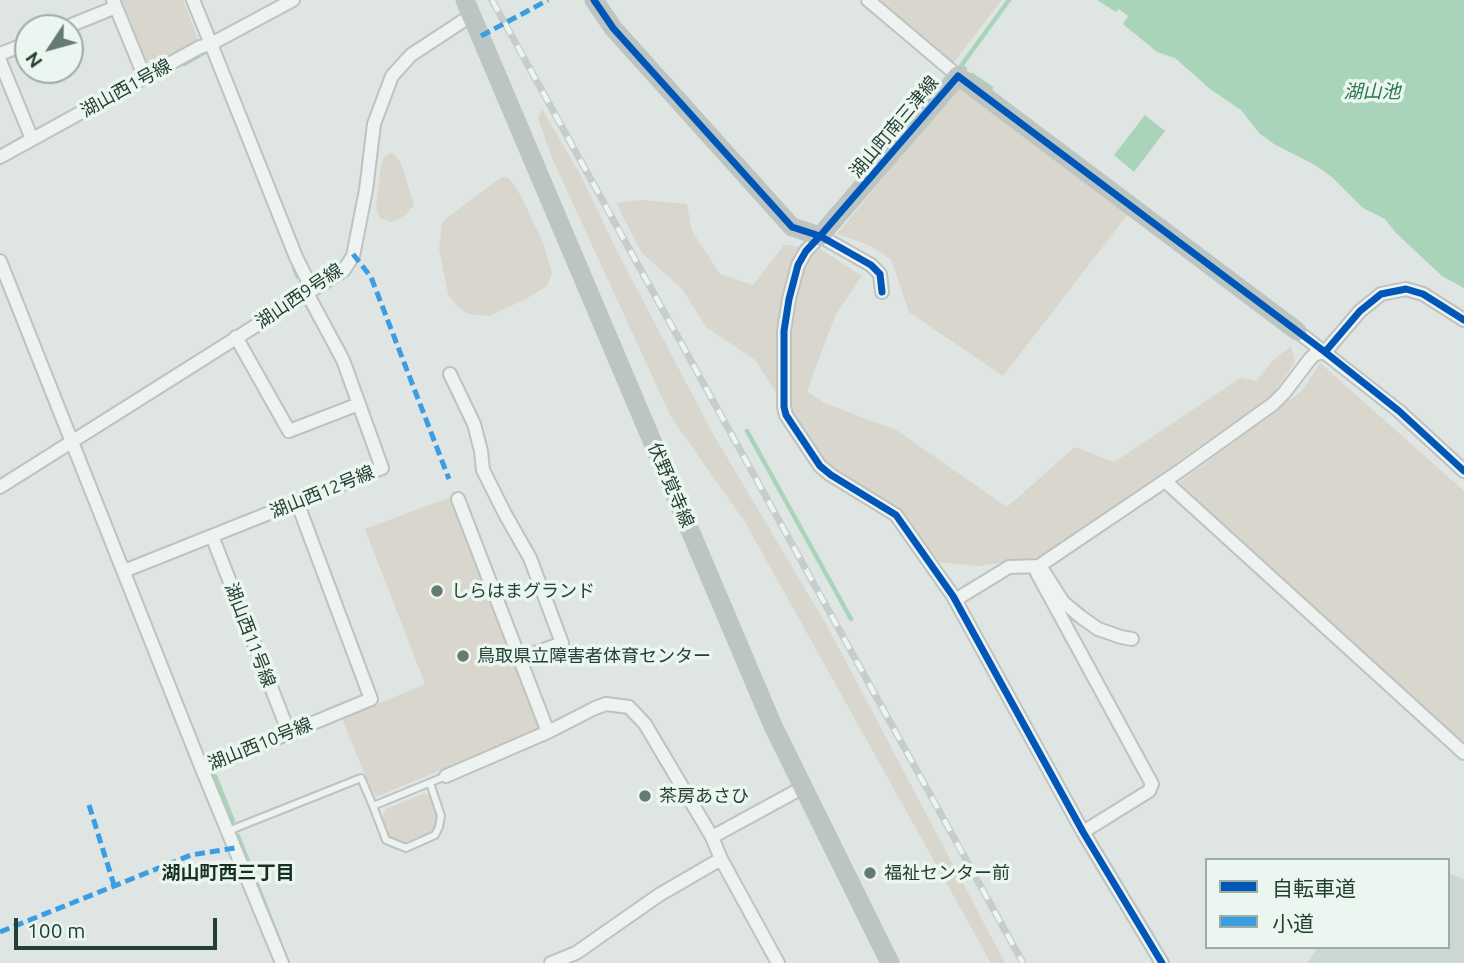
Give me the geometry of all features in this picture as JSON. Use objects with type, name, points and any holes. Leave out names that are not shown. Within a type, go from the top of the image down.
[{"type":"main road","points":[[594,0],[612,28],[792,226],[820,236]]},
{"type":"main road","name":"伏野覚寺線","points":[[468,8],[773,726],[890,963]]},
{"type":"main road","name":"湖山町南三津線","points":[[820,236],[958,76],[1297,331]]},
{"type":"street","points":[[193,0],[211,44]]},
{"type":"street","name":"湖山西1号線","points":[[0,157],[200,47],[211,44],[293,0]]},
{"type":"street","points":[[868,0],[958,76]]},
{"type":"street","points":[[84,19],[115,4],[145,78]]},
{"type":"street","name":"湖山西9号線","points":[[0,487],[344,270],[353,256],[366,190],[374,124],[392,76],[411,55],[468,8]]},
{"type":"street","name":"湖山西12号線","points":[[124,571],[382,468],[343,360],[309,291],[211,44]]},
{"type":"street","points":[[0,61],[32,139]]},
{"type":"street","points":[[882,292],[880,274],[872,265],[820,236],[806,251],[798,265],[789,299],[783,355],[786,415],[820,466],[896,515],[956,600],[1083,832],[1162,963]]},
{"type":"street","name":"湖山西10号線","points":[[0,261],[202,769],[371,699],[297,502]]},
{"type":"street","points":[[956,600],[1009,567],[1039,566],[1273,404],[1310,359],[1315,354],[1325,352],[1360,311],[1381,295],[1406,289],[1423,294],[1464,320]]},
{"type":"street","points":[[1297,331],[1399,411],[1464,471]]},
{"type":"street","points":[[236,338],[289,431],[359,404]]},
{"type":"street","points":[[450,374],[474,424],[483,470],[530,558],[562,643],[519,659]]},
{"type":"street","points":[[1165,481],[1464,753]]},
{"type":"street","points":[[458,499],[548,732]]},
{"type":"street","name":"湖山西11号線","points":[[212,536],[289,733]]},
{"type":"street","points":[[1039,566],[1063,602],[1081,617],[1098,629],[1132,639]]},
{"type":"street","points":[[1039,566],[1037,573],[1152,784],[1149,791],[1083,832]]},
{"type":"street","points":[[446,776],[606,704],[629,707],[645,724],[712,837],[720,859],[778,963]]},
{"type":"street","points":[[202,769],[282,963]]},
{"type":"street","points":[[712,837],[802,788]]},
{"type":"street","points":[[551,963],[576,953],[659,895],[720,859]]},
{"type":"lane","points":[[373,806],[446,776]]},
{"type":"lane","points":[[228,831],[361,778],[386,841],[405,848],[435,835],[439,827],[441,816],[430,783]]},
{"type":"shaded area","points":[[122,0],[183,0],[198,39],[149,68]]},
{"type":"shaded area","points":[[879,0],[1002,0],[953,63]]},
{"type":"shaded area","points":[[959,86],[1128,214],[1003,376],[909,312],[891,259],[871,246],[837,234]]},
{"type":"shaded area","points":[[542,109],[581,176],[618,253],[712,432],[826,624],[1005,963],[991,963],[745,522],[671,417],[552,158],[538,118]]},
{"type":"shaded area","points":[[390,153],[401,163],[414,205],[406,215],[391,222],[380,218],[376,208],[383,159]]},
{"type":"shaded area","points":[[502,177],[512,182],[522,198],[543,243],[552,273],[547,286],[524,300],[489,316],[468,314],[457,306],[448,294],[439,249],[442,224]]},
{"type":"shaded area","points":[[640,200],[687,204],[692,231],[720,274],[753,285],[784,245],[819,248],[862,276],[835,316],[807,391],[824,403],[896,430],[1007,507],[1075,447],[1114,462],[1240,378],[1256,381],[1273,360],[1291,346],[1295,362],[1270,398],[1040,557],[979,566],[939,562],[894,505],[828,465],[755,360],[707,328],[682,289],[642,253],[616,203]]},
{"type":"shaded area","points":[[1320,363],[1464,491],[1464,743],[1178,484],[1302,391]]},
{"type":"shaded area","name":"鳥取県立障害者体育センター","points":[[451,497],[540,729],[376,797],[342,719],[425,684],[365,529]]},
{"type":"shaded area","points":[[425,793],[432,798],[437,818],[433,833],[403,844],[391,840],[382,817],[386,809]]},
{"type":"shaded area","points":[[1450,874],[1464,879],[1464,963],[1307,963],[1317,949],[1450,949]]},
{"type":"water","name":"湖山池","points":[[1097,0],[1464,0],[1464,288],[1442,276],[1396,233],[1385,219],[1363,208],[1333,178],[1315,165],[1274,144],[1259,133],[1241,110],[1210,89],[1175,58],[1157,52],[1123,24],[1128,16]]},
{"type":"water","points":[[1145,115],[1165,131],[1134,172],[1114,155]]},
{"type":"waterway","points":[[965,69],[961,66],[1009,0]]},
{"type":"waterway","points":[[184,64],[205,52]]},
{"type":"waterway","points":[[972,75],[991,88]]},
{"type":"waterway","points":[[878,153],[938,84]]},
{"type":"waterway","points":[[294,268],[298,277]]},
{"type":"waterway","points":[[747,431],[851,619]]},
{"type":"waterway","points":[[215,776],[233,821]]},
{"type":"waterway","points":[[238,836],[280,943]]},
{"type":"railway","points":[[492,0],[1023,963]]},
{"type":"marked path","points":[[481,36],[548,0]]},
{"type":"marked path","points":[[353,254],[371,277],[449,479]]},
{"type":"marked path","points":[[89,805],[114,885]]},
{"type":"marked path","points":[[0,932],[191,855],[235,848]]},
{"type":"cycle path","points":[[594,0],[613,28],[792,227],[820,236],[958,76],[1325,352],[1399,411],[1464,471]]},
{"type":"cycle path","points":[[882,292],[880,274],[871,265],[820,236],[806,251],[798,265],[784,331],[786,415],[820,466],[896,515],[953,596],[1083,832],[1162,963]]},
{"type":"cycle path","points":[[1325,352],[1360,311],[1381,294],[1406,289],[1423,294],[1464,320]]},
{"type":"place","name":"しらはまグランド","points":[[437,591]]},
{"type":"place","name":"鳥取県立障害者体育センター","points":[[463,656]]},
{"type":"place","name":"茶房あさひ","points":[[645,796]]},
{"type":"place","name":"福祉センター前","points":[[870,873]]},
{"type":"district","name":"湖山町西三丁目","points":[[228,873]]}]
